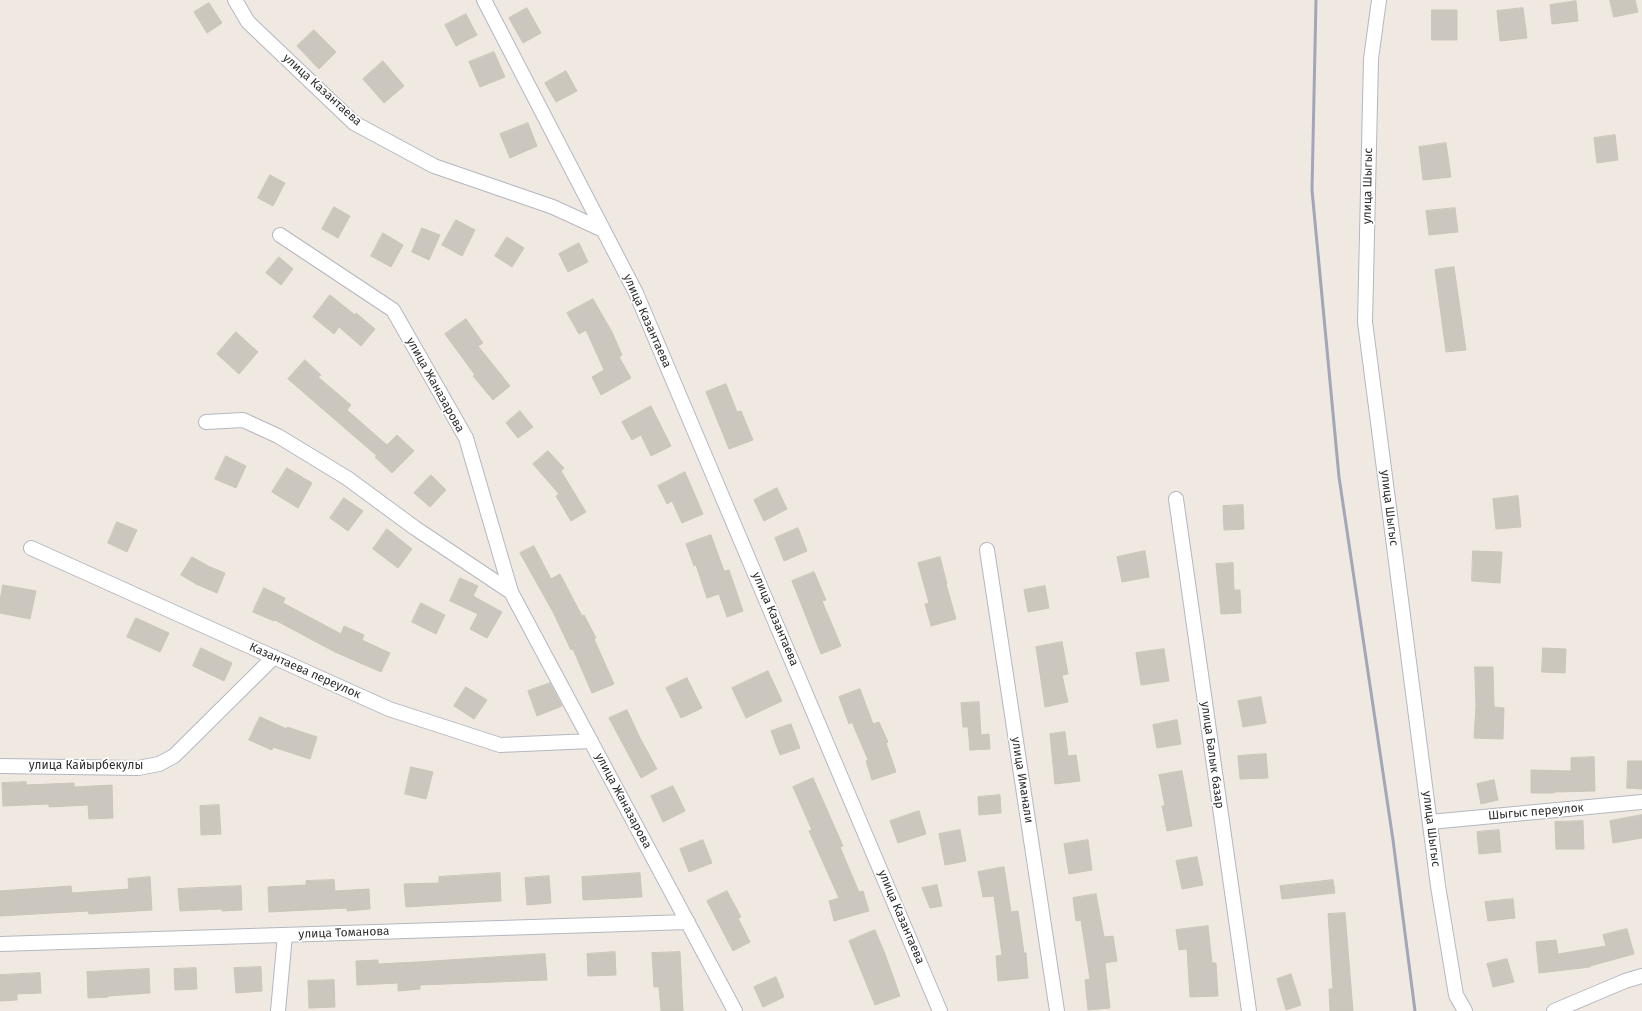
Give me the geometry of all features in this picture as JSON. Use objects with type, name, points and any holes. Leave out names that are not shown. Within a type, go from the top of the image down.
[{"type":"street","name":"улица Казантаева","points":[[235,0],[248,22],[354,123],[434,166],[552,207],[603,230]]},
{"type":"street","name":"улица Казантаева","points":[[484,0],[636,293],[940,1011]]},
{"type":"street","name":"улица Шыгыс","points":[[1379,0],[1371,59],[1365,322],[1438,886],[1456,995],[1465,1011]]},
{"type":"street","name":"улица Жаназарова","points":[[280,235],[393,310],[466,438],[511,592],[736,1011]]},
{"type":"street","name":"улица Жаназарова","points":[[206,422],[244,420],[278,436],[347,478],[415,528],[511,592]]},
{"type":"street","name":"улица Балык базар","points":[[1176,499],[1249,1011]]},
{"type":"street","name":"Казантаева переулок","points":[[31,548],[389,709],[500,745],[591,741]]},
{"type":"street","name":"улица Иманали","points":[[987,550],[1057,1011]]},
{"type":"street","name":"улица Кайырбекулы","points":[[0,766],[138,768],[159,764],[174,756],[274,657]]},
{"type":"street","name":"Шыгыс переулок","points":[[1430,822],[1642,802]]},
{"type":"street","name":"улица Томанова","points":[[0,944],[688,922]]},
{"type":"street","points":[[278,1011],[285,935]]},
{"type":"street","points":[[1554,1011],[1625,981],[1642,976]]},
{"type":"street","points":[[1625,981],[1642,984]]},
{"type":"building","points":[[1610,0],[1635,0],[1638,12],[1614,17]]},
{"type":"building","points":[[1576,1],[1578,21],[1552,24],[1550,5]]},
{"type":"building","points":[[209,3],[222,23],[207,33],[194,12]]},
{"type":"building","points":[[527,8],[541,33],[523,43],[509,18]]},
{"type":"building","points":[[1523,8],[1527,38],[1500,41],[1497,11]]},
{"type":"building","points":[[1432,10],[1457,10],[1457,40],[1432,40]]},
{"type":"building","points":[[466,14],[477,35],[456,46],[445,25]]},
{"type":"building","points":[[314,30],[336,52],[319,69],[297,46]]},
{"type":"building","points":[[494,52],[505,77],[480,87],[469,62]]},
{"type":"building","points":[[383,61],[404,86],[384,103],[363,79]]},
{"type":"building","points":[[566,71],[577,91],[556,102],[545,83]]},
{"type":"building","points":[[528,123],[537,146],[510,158],[500,134]]},
{"type":"building","points":[[1615,135],[1618,160],[1597,163],[1594,138]]},
{"type":"building","points":[[1446,143],[1451,177],[1423,180],[1419,147]]},
{"type":"building","points":[[270,175],[285,183],[273,206],[258,198]]},
{"type":"building","points":[[334,207],[350,216],[338,238],[322,229]]},
{"type":"building","points":[[1455,208],[1458,232],[1429,235],[1426,211]]},
{"type":"building","points":[[456,220],[475,230],[462,256],[442,245]]},
{"type":"building","points":[[422,228],[440,235],[429,260],[412,252]]},
{"type":"building","points":[[383,233],[403,245],[391,267],[371,256]]},
{"type":"building","points":[[507,237],[524,248],[512,267],[495,256]]},
{"type":"building","points":[[579,243],[588,262],[568,272],[559,254]]},
{"type":"building","points":[[279,257],[293,269],[281,285],[266,273]]},
{"type":"building","points":[[1454,267],[1466,350],[1446,352],[1435,270]]},
{"type":"building","points":[[330,295],[355,315],[356,313],[375,329],[361,346],[339,327],[334,334],[313,317]]},
{"type":"building","points":[[593,299],[612,332],[622,355],[619,357],[631,378],[601,395],[592,377],[604,370],[586,330],[579,334],[567,313]]},
{"type":"building","points":[[466,319],[483,343],[478,346],[510,386],[493,400],[473,376],[475,375],[445,334]]},
{"type":"building","points":[[236,332],[258,352],[239,374],[217,354]]},
{"type":"building","points":[[305,360],[321,375],[318,377],[351,405],[347,410],[387,445],[397,435],[414,451],[392,473],[375,457],[377,456],[288,379]]},
{"type":"building","points":[[726,384],[737,412],[741,411],[753,440],[729,449],[706,392]]},
{"type":"building","points":[[651,406],[671,446],[651,456],[641,435],[632,440],[622,422]]},
{"type":"building","points":[[520,411],[533,427],[518,438],[506,423]]},
{"type":"building","points":[[548,451],[564,468],[561,471],[586,512],[571,521],[556,496],[559,494],[533,464]]},
{"type":"building","points":[[226,456],[246,466],[236,488],[215,479]]},
{"type":"building","points":[[287,468],[312,483],[298,508],[272,492]]},
{"type":"building","points":[[685,472],[703,514],[682,523],[672,501],[667,504],[658,486]]},
{"type":"building","points":[[431,475],[446,490],[430,507],[414,493]]},
{"type":"building","points":[[777,488],[787,509],[764,521],[754,500]]},
{"type":"building","points":[[1518,496],[1521,527],[1496,529],[1493,499]]},
{"type":"building","points":[[344,498],[363,511],[348,531],[330,518]]},
{"type":"building","points":[[1243,505],[1244,529],[1224,530],[1223,506]]},
{"type":"building","points":[[117,522],[137,530],[127,552],[108,543]]},
{"type":"building","points":[[798,528],[807,551],[784,561],[775,538]]},
{"type":"building","points":[[387,529],[412,549],[398,568],[373,549]]},
{"type":"building","points":[[711,535],[724,571],[729,570],[743,611],[727,617],[719,594],[707,598],[696,565],[694,566],[686,544]]},
{"type":"building","points":[[534,546],[551,579],[560,574],[582,616],[584,615],[596,638],[594,639],[614,684],[592,693],[573,649],[571,650],[553,612],[520,553]]},
{"type":"building","points":[[1145,551],[1149,577],[1122,582],[1117,557]]},
{"type":"building","points":[[1473,551],[1502,552],[1500,583],[1472,581]]},
{"type":"building","points":[[192,557],[225,573],[217,593],[196,584],[181,575]]},
{"type":"building","points":[[940,557],[956,619],[931,626],[925,604],[929,603],[918,563]]},
{"type":"building","points":[[1233,563],[1234,590],[1240,590],[1241,613],[1221,614],[1216,564]]},
{"type":"building","points":[[814,572],[826,600],[822,601],[841,646],[821,654],[792,581]]},
{"type":"building","points":[[460,578],[478,586],[473,596],[502,612],[487,638],[470,629],[478,614],[450,601]]},
{"type":"building","points":[[3,585],[36,591],[30,619],[0,613],[0,601]]},
{"type":"building","points":[[1045,586],[1049,608],[1028,612],[1024,590]]},
{"type":"building","points":[[264,588],[285,598],[283,603],[341,634],[344,626],[364,635],[362,640],[390,653],[381,672],[335,652],[275,620],[274,621],[253,612]]},
{"type":"building","points":[[421,603],[445,615],[436,634],[412,622]]},
{"type":"building","points":[[136,618],[169,633],[160,652],[127,637]]},
{"type":"building","points":[[1062,642],[1068,674],[1062,675],[1068,702],[1045,707],[1036,647]]},
{"type":"building","points":[[201,648],[232,663],[224,681],[193,666]]},
{"type":"building","points":[[1543,648],[1566,649],[1565,673],[1542,672]]},
{"type":"building","points":[[1164,649],[1169,681],[1141,685],[1136,653]]},
{"type":"building","points":[[1475,667],[1493,667],[1494,707],[1504,708],[1503,739],[1474,738],[1476,707]]},
{"type":"building","points":[[768,671],[782,701],[746,718],[732,688]]},
{"type":"building","points":[[687,678],[702,708],[681,718],[666,688]]},
{"type":"building","points":[[550,683],[562,706],[537,716],[528,691]]},
{"type":"building","points":[[466,687],[487,700],[474,719],[454,706]]},
{"type":"building","points":[[860,689],[873,724],[879,722],[888,742],[886,743],[896,772],[872,780],[866,761],[868,760],[852,722],[849,724],[839,697]]},
{"type":"building","points":[[1261,697],[1266,723],[1243,727],[1238,701]]},
{"type":"building","points":[[979,702],[981,735],[989,734],[990,749],[970,750],[968,727],[963,727],[961,703]]},
{"type":"building","points":[[627,710],[657,769],[641,778],[609,718]]},
{"type":"building","points":[[260,717],[287,729],[287,727],[317,737],[310,759],[273,747],[272,750],[249,740]]},
{"type":"building","points":[[1177,720],[1181,744],[1157,748],[1153,725]]},
{"type":"building","points":[[791,724],[800,748],[780,755],[771,731]]},
{"type":"building","points":[[1065,732],[1068,756],[1076,755],[1080,781],[1055,784],[1050,734]]},
{"type":"building","points":[[1266,754],[1268,778],[1240,779],[1238,756]]},
{"type":"building","points":[[1594,757],[1595,791],[1531,793],[1531,770],[1571,771],[1571,758]]},
{"type":"building","points":[[1628,761],[1642,761],[1642,789],[1627,788]]},
{"type":"building","points":[[411,767],[433,772],[426,799],[405,794]]},
{"type":"building","points":[[1182,771],[1192,826],[1167,831],[1162,806],[1165,806],[1159,775]]},
{"type":"building","points":[[813,778],[843,846],[840,847],[859,892],[863,891],[869,911],[834,921],[829,901],[839,898],[809,831],[812,830],[793,787]]},
{"type":"building","points":[[1494,780],[1498,800],[1481,804],[1477,784]]},
{"type":"building","points":[[26,782],[26,785],[74,783],[74,787],[112,785],[113,818],[89,819],[88,805],[49,807],[49,804],[3,806],[2,783]]},
{"type":"building","points":[[673,786],[685,811],[663,822],[651,796]]},
{"type":"building","points":[[1000,795],[1001,813],[979,815],[978,797]]},
{"type":"building","points":[[219,805],[221,834],[201,835],[200,806]]},
{"type":"building","points":[[919,811],[926,834],[898,843],[890,821]]},
{"type":"building","points":[[1642,815],[1642,838],[1613,843],[1610,821]]},
{"type":"building","points":[[1583,821],[1584,849],[1556,849],[1555,822]]},
{"type":"building","points":[[960,830],[966,861],[945,865],[939,834]]},
{"type":"building","points":[[1499,830],[1501,852],[1479,854],[1477,832]]},
{"type":"building","points":[[703,840],[712,863],[689,872],[680,849]]},
{"type":"building","points":[[1088,840],[1092,870],[1069,874],[1064,844]]},
{"type":"building","points":[[1197,857],[1203,885],[1182,889],[1176,861]]},
{"type":"building","points":[[1004,867],[1011,912],[1018,911],[1024,953],[1026,953],[1028,978],[998,981],[996,956],[1002,955],[994,896],[983,897],[978,872]]},
{"type":"building","points":[[500,873],[501,901],[406,907],[404,884],[439,883],[439,877]]},
{"type":"building","points":[[640,873],[642,897],[583,900],[582,877]]},
{"type":"building","points":[[549,876],[551,903],[527,905],[525,878]]},
{"type":"building","points":[[150,877],[152,910],[89,914],[88,911],[0,916],[0,891],[71,886],[72,893],[129,889],[128,879]]},
{"type":"building","points":[[334,880],[335,891],[369,889],[370,909],[347,911],[347,908],[269,912],[268,887],[306,885],[306,881]]},
{"type":"building","points":[[1333,880],[1335,893],[1282,899],[1280,886]]},
{"type":"building","points":[[937,885],[942,906],[930,908],[922,888]]},
{"type":"building","points":[[241,886],[242,910],[222,911],[222,909],[180,911],[178,889]]},
{"type":"building","points":[[727,891],[741,917],[738,918],[750,942],[733,951],[707,901]]},
{"type":"building","points":[[1096,894],[1104,937],[1113,936],[1117,961],[1105,963],[1110,1008],[1088,1010],[1085,980],[1090,979],[1081,920],[1076,921],[1073,898]]},
{"type":"building","points":[[1513,899],[1515,918],[1488,921],[1485,902]]},
{"type":"building","points":[[1345,913],[1353,1011],[1330,1011],[1329,989],[1333,989],[1328,914]]},
{"type":"building","points":[[1208,926],[1212,963],[1216,963],[1218,996],[1190,997],[1187,949],[1179,950],[1176,930]]},
{"type":"building","points":[[1627,929],[1634,954],[1590,967],[1539,973],[1536,942],[1556,940],[1558,954],[1606,946],[1603,935]]},
{"type":"building","points":[[875,930],[900,996],[875,1005],[849,941]]},
{"type":"building","points":[[615,952],[616,975],[588,976],[587,954]]},
{"type":"building","points":[[680,952],[683,1011],[661,1011],[659,987],[654,987],[652,953]]},
{"type":"building","points":[[545,954],[547,980],[420,985],[420,989],[398,991],[398,983],[357,985],[356,961],[378,960],[378,964]]},
{"type":"building","points":[[1507,959],[1514,982],[1493,987],[1487,964]]},
{"type":"building","points":[[261,967],[262,991],[236,993],[234,968]]},
{"type":"building","points":[[196,968],[197,989],[175,990],[174,969]]},
{"type":"building","points":[[149,969],[150,993],[88,998],[87,972]]},
{"type":"building","points":[[40,973],[41,993],[17,994],[17,1000],[0,1001],[0,975]]},
{"type":"building","points":[[1291,974],[1301,1005],[1286,1010],[1277,979]]},
{"type":"building","points":[[776,977],[784,997],[763,1007],[754,987]]},
{"type":"building","points":[[334,980],[335,1007],[309,1008],[308,981]]},
{"type":"railway","points":[[1316,0],[1312,190],[1339,477],[1393,840],[1415,1011]]}]
